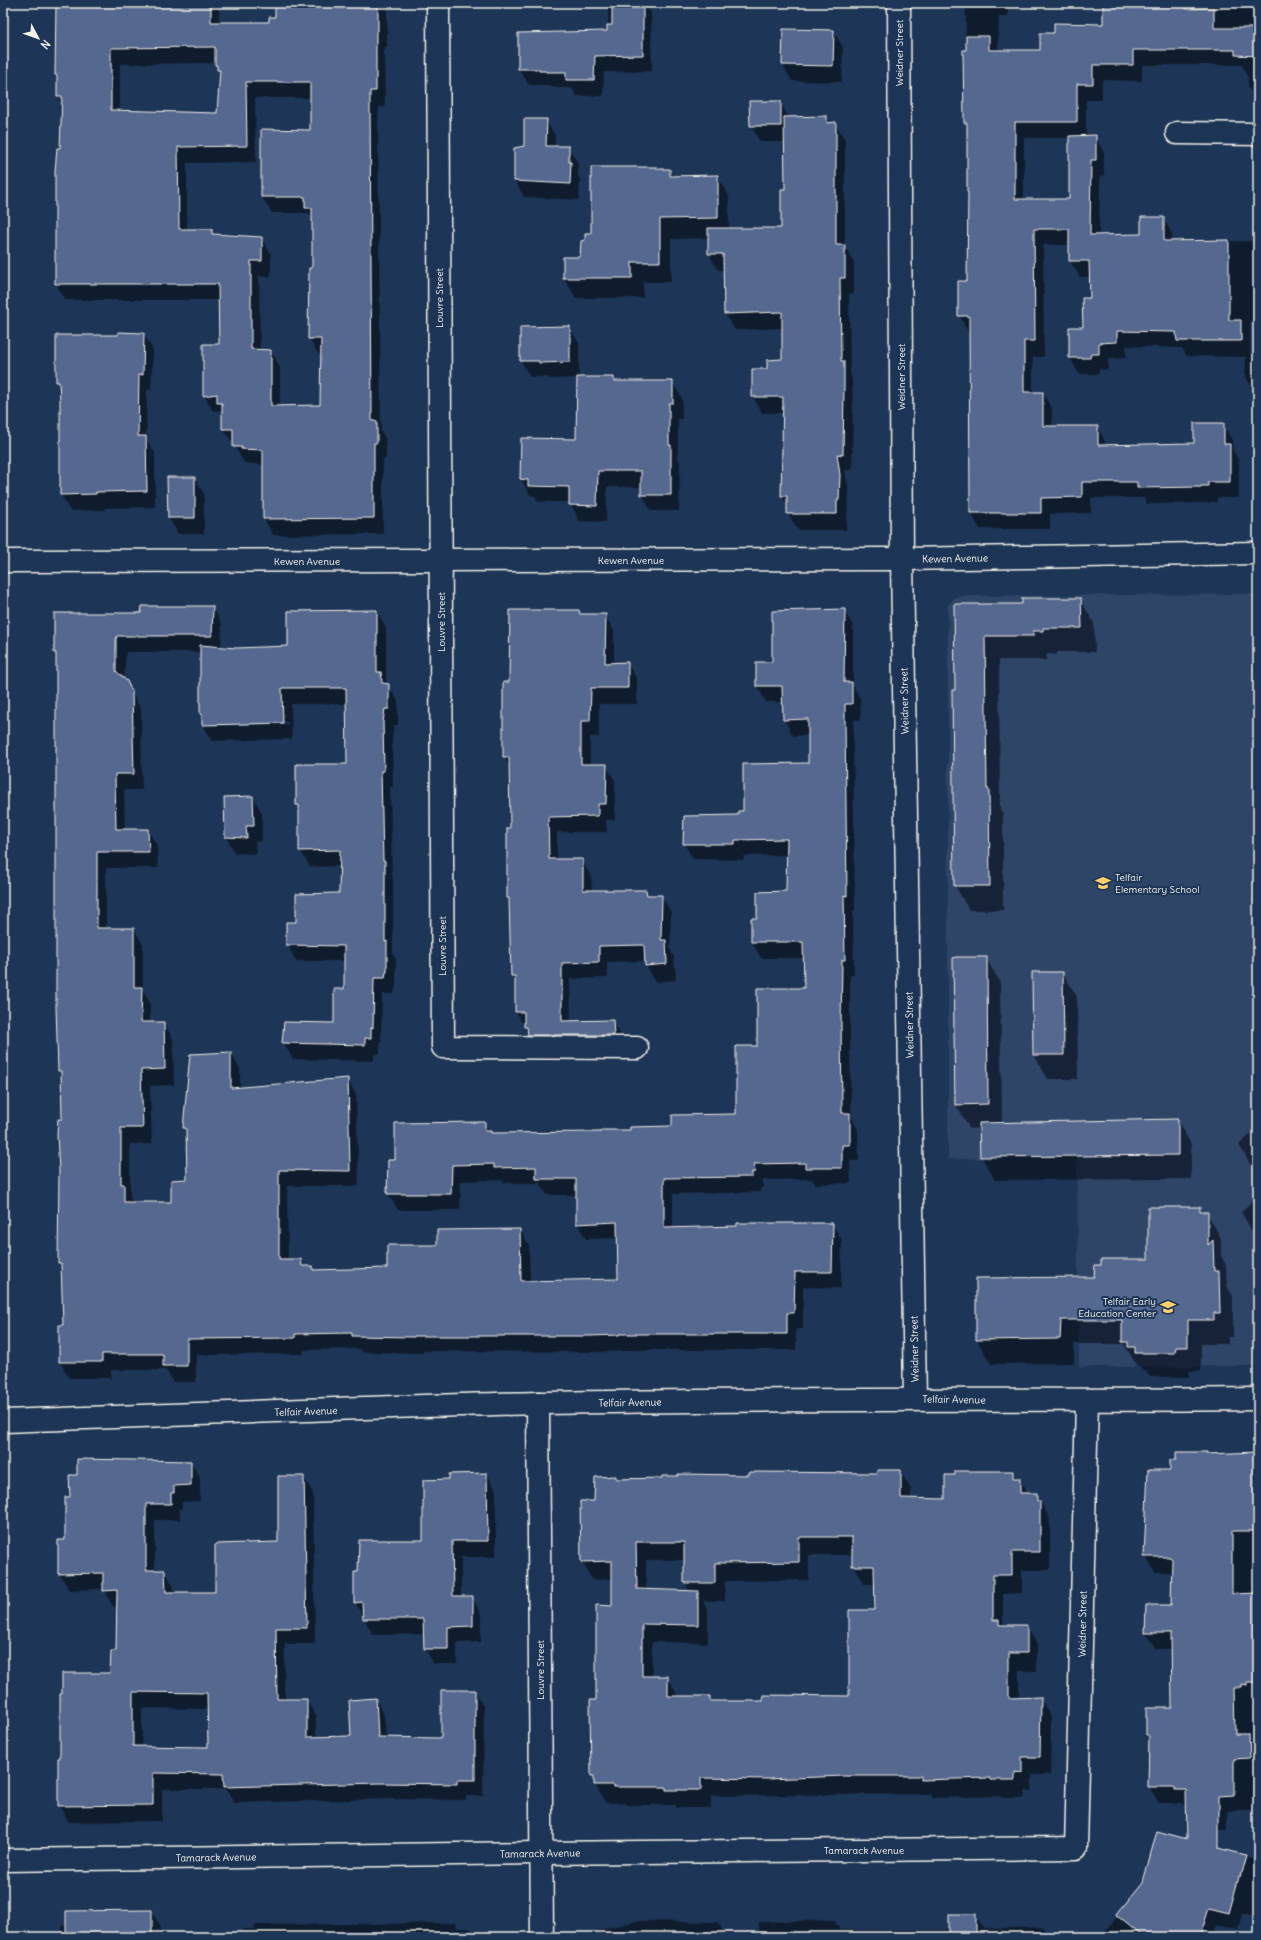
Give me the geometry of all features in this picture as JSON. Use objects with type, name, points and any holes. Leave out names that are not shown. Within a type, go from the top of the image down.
[{"type":"street","name":"Louvre Street","points":[[438,3],[443,1047],[637,1048]]},
{"type":"street","name":"Weidner Street","points":[[898,3],[902,559],[915,1399]]},
{"type":"street","points":[[1178,133],[1258,134]]},
{"type":"street","name":"Kewen Avenue","points":[[3,561],[902,559],[1258,553]]},
{"type":"street","name":"Telfair Avenue","points":[[3,1421],[538,1403],[915,1399],[1258,1399]]},
{"type":"street","name":"Weidner Street","points":[[1076,1848],[1087,1400]]},
{"type":"street","name":"Louvre Street","points":[[538,1403],[542,1937]]},
{"type":"street","name":"Tamarack Avenue","points":[[3,1860],[541,1852],[1076,1848]]},
{"type":"shaded area","name":"Telfair Elementary School","points":[[1258,594],[1258,1366],[1079,1367],[1077,1158],[948,1159],[948,605],[955,597],[962,596]]},
{"type":"building","points":[[56,3],[211,3],[211,22],[269,22],[269,17],[275,17],[275,4],[378,3],[378,31],[376,31],[376,91],[370,91],[372,421],[377,421],[377,443],[374,443],[374,518],[263,519],[263,450],[233,447],[233,429],[222,429],[222,403],[217,403],[217,394],[203,396],[203,344],[219,344],[218,284],[55,284],[55,171],[57,148],[60,148],[62,96],[57,96],[57,75],[55,75]],"holes":[[[215,47],[215,65],[217,65],[217,70],[220,70],[217,113],[111,110],[111,48]],[[246,82],[310,82],[310,130],[261,129],[261,197],[305,197],[305,208],[312,208],[312,268],[309,268],[308,339],[321,339],[320,405],[271,406],[271,350],[251,349],[251,261],[262,261],[262,237],[212,234],[212,229],[179,229],[178,147],[247,146]]]},
{"type":"building","points":[[612,3],[643,3],[643,55],[595,56],[594,80],[566,80],[566,72],[546,72],[539,71],[539,69],[518,69],[518,33],[607,31],[607,25],[612,25]]},
{"type":"building","points":[[1103,3],[1186,4],[1186,9],[1214,8],[1214,28],[1258,28],[1258,56],[1235,55],[1235,50],[1133,50],[1133,65],[1093,65],[1093,84],[1077,84],[1077,122],[1015,122],[1015,199],[1069,199],[1069,136],[1096,135],[1096,160],[1091,160],[1090,235],[1141,234],[1141,217],[1164,217],[1164,241],[1229,240],[1229,320],[1241,320],[1241,341],[1177,341],[1176,332],[1117,331],[1117,342],[1099,343],[1099,354],[1091,354],[1090,358],[1069,358],[1069,327],[1083,327],[1082,298],[1090,298],[1089,261],[1069,261],[1069,229],[1034,229],[1035,341],[1024,341],[1024,392],[1043,392],[1043,426],[1098,426],[1098,445],[1194,443],[1194,423],[1224,423],[1224,444],[1230,444],[1230,482],[1208,482],[1208,486],[1201,487],[1137,488],[1137,482],[1082,482],[1082,497],[1041,498],[1041,513],[970,513],[969,316],[958,316],[958,281],[967,281],[967,123],[964,123],[963,50],[966,50],[966,36],[989,36],[989,50],[1040,50],[1040,33],[1054,33],[1054,23],[1103,24]]},
{"type":"building","points":[[783,29],[834,30],[833,66],[782,65]]},
{"type":"building","points":[[749,101],[781,101],[781,126],[750,126]]},
{"type":"building","points":[[827,116],[827,123],[836,122],[836,245],[845,245],[845,278],[840,278],[841,361],[844,361],[844,385],[843,455],[837,454],[840,475],[839,500],[837,500],[837,514],[787,514],[787,496],[781,496],[783,397],[752,397],[752,369],[767,369],[767,360],[782,359],[782,312],[724,314],[723,254],[708,254],[708,228],[781,228],[781,189],[785,189],[784,117]]},
{"type":"building","points":[[524,119],[547,119],[546,146],[569,146],[569,162],[571,162],[570,184],[514,181],[514,148],[524,146]]},
{"type":"building","points":[[591,167],[657,167],[657,169],[670,169],[670,176],[718,175],[718,218],[660,219],[660,262],[632,262],[632,278],[563,278],[563,257],[580,257],[581,241],[585,240],[585,233],[591,233]]},
{"type":"building","points":[[570,326],[570,362],[539,363],[539,361],[520,361],[520,327]]},
{"type":"building","points":[[118,332],[144,333],[143,375],[139,374],[138,436],[146,436],[147,491],[96,492],[96,494],[60,495],[60,400],[59,382],[56,382],[56,335],[118,335]]},
{"type":"building","points":[[577,377],[614,377],[614,381],[673,381],[673,403],[669,403],[671,495],[641,495],[641,471],[598,471],[597,506],[569,505],[569,487],[528,486],[528,480],[520,479],[521,438],[576,439]]},
{"type":"building","points":[[167,477],[195,477],[195,518],[168,518]]},
{"type":"building","points":[[1022,598],[1081,598],[1082,628],[1043,628],[1043,631],[1033,631],[1033,636],[985,636],[990,886],[954,886],[952,690],[955,690],[954,604],[1022,604]]},
{"type":"building","points":[[142,606],[213,606],[212,636],[117,636],[116,639],[116,671],[127,681],[132,692],[134,774],[115,774],[116,829],[148,829],[149,852],[97,852],[97,928],[134,928],[134,987],[142,987],[141,1022],[164,1022],[165,1069],[141,1070],[143,1128],[121,1128],[121,1184],[124,1184],[124,1202],[171,1202],[171,1180],[187,1179],[186,1128],[183,1128],[190,1054],[231,1052],[231,1088],[348,1078],[350,1171],[279,1170],[279,1259],[301,1259],[302,1266],[313,1266],[313,1270],[387,1268],[387,1245],[437,1245],[437,1230],[520,1229],[521,1281],[618,1279],[617,1222],[576,1224],[576,1179],[536,1179],[536,1167],[494,1168],[494,1164],[452,1165],[451,1194],[387,1194],[388,1160],[395,1160],[395,1123],[485,1122],[485,1131],[491,1131],[491,1133],[601,1132],[601,1130],[630,1130],[630,1127],[672,1126],[672,1115],[736,1114],[736,1046],[757,1046],[757,988],[804,988],[803,942],[751,942],[751,918],[757,918],[757,892],[786,891],[787,839],[735,840],[735,844],[683,844],[684,816],[738,815],[738,811],[743,811],[743,764],[808,763],[808,719],[783,720],[782,686],[756,686],[756,662],[772,662],[772,611],[845,609],[844,682],[852,682],[852,704],[845,704],[847,896],[844,895],[845,960],[842,960],[841,1024],[842,1113],[850,1113],[850,1145],[842,1145],[842,1168],[805,1168],[805,1163],[754,1164],[755,1172],[752,1172],[752,1177],[664,1178],[664,1228],[737,1226],[737,1223],[833,1223],[832,1272],[795,1272],[794,1313],[787,1313],[787,1334],[619,1334],[590,1336],[414,1337],[352,1336],[352,1333],[295,1334],[295,1338],[187,1339],[187,1366],[163,1366],[163,1354],[102,1354],[102,1362],[59,1362],[59,1325],[63,1325],[61,1263],[58,1263],[59,1170],[57,1135],[58,1119],[62,1119],[61,1071],[58,1071],[56,1006],[56,653],[54,653],[54,613],[141,613]]},
{"type":"building","points":[[377,610],[377,672],[381,672],[382,683],[389,684],[389,709],[385,709],[383,722],[384,771],[381,771],[383,861],[385,861],[385,942],[387,941],[387,972],[385,978],[374,978],[373,1028],[371,1027],[371,1038],[365,1038],[365,1045],[282,1043],[284,1022],[334,1023],[334,989],[344,989],[344,946],[286,945],[286,922],[296,922],[296,894],[339,893],[340,850],[299,851],[299,805],[296,805],[296,764],[347,764],[346,688],[282,688],[283,723],[202,725],[202,714],[200,714],[200,645],[236,648],[288,646],[288,611]]},
{"type":"building","points":[[510,610],[579,610],[580,614],[606,614],[605,663],[628,662],[628,688],[591,688],[590,721],[581,721],[581,764],[607,764],[606,804],[598,804],[598,816],[548,817],[549,859],[583,859],[583,890],[646,890],[647,895],[662,895],[661,940],[666,940],[667,964],[645,966],[644,945],[599,946],[599,962],[562,963],[562,1021],[613,1020],[614,1035],[528,1035],[527,1027],[524,1027],[524,1012],[515,1012],[515,976],[511,976],[509,898],[507,898],[507,828],[510,828],[509,757],[503,757],[503,682],[509,682]]},
{"type":"building","points":[[253,796],[254,826],[246,826],[247,838],[225,837],[224,797]]},
{"type":"building","points":[[987,957],[988,1104],[955,1105],[953,958]]},
{"type":"building","points":[[1032,972],[1063,972],[1064,1055],[1033,1055]]},
{"type":"building","points":[[1178,1119],[1178,1155],[980,1157],[979,1123]]},
{"type":"building","points":[[1148,1207],[1200,1207],[1200,1212],[1208,1212],[1208,1245],[1213,1240],[1214,1271],[1219,1271],[1220,1313],[1214,1313],[1214,1320],[1188,1320],[1188,1347],[1176,1347],[1175,1353],[1135,1353],[1135,1347],[1128,1347],[1128,1342],[1122,1342],[1122,1320],[1061,1320],[1060,1339],[976,1340],[976,1278],[1094,1277],[1095,1265],[1101,1265],[1101,1259],[1148,1259]]},
{"type":"building","points":[[1176,1452],[1207,1452],[1207,1454],[1258,1452],[1258,1531],[1232,1531],[1232,1594],[1258,1593],[1258,1682],[1247,1682],[1247,1685],[1241,1684],[1241,1687],[1234,1687],[1235,1734],[1249,1734],[1250,1758],[1234,1759],[1234,1795],[1219,1796],[1219,1848],[1245,1855],[1229,1913],[1209,1908],[1200,1937],[1143,1937],[1116,1915],[1143,1882],[1157,1831],[1187,1839],[1186,1790],[1174,1790],[1174,1787],[1148,1787],[1149,1736],[1146,1736],[1146,1708],[1172,1708],[1171,1633],[1145,1633],[1146,1605],[1171,1605],[1172,1559],[1170,1557],[1144,1557],[1148,1470],[1170,1470],[1170,1460],[1176,1460]]},
{"type":"building","points":[[77,1459],[191,1461],[191,1485],[174,1486],[174,1493],[171,1493],[171,1504],[146,1504],[146,1570],[165,1570],[166,1592],[215,1592],[215,1544],[278,1542],[278,1476],[304,1476],[307,1628],[276,1628],[277,1699],[307,1699],[307,1737],[351,1736],[349,1700],[376,1698],[378,1737],[441,1738],[441,1690],[475,1690],[475,1780],[457,1780],[457,1784],[381,1783],[224,1787],[223,1774],[153,1773],[153,1805],[58,1806],[58,1758],[60,1758],[60,1694],[62,1694],[62,1673],[110,1673],[111,1651],[116,1651],[117,1590],[103,1591],[103,1573],[58,1574],[58,1540],[65,1540],[65,1497],[70,1497],[69,1475],[77,1475]],"holes":[[[133,1692],[207,1693],[208,1747],[133,1746]]]},
{"type":"building","points":[[877,1470],[901,1470],[901,1498],[945,1499],[945,1475],[955,1475],[955,1471],[1013,1471],[1013,1478],[1020,1478],[1020,1493],[1037,1493],[1037,1501],[1040,1501],[1040,1552],[1012,1552],[1012,1575],[993,1575],[993,1620],[999,1620],[999,1625],[1027,1625],[1027,1653],[1009,1653],[1009,1698],[1041,1697],[1040,1757],[1022,1757],[1022,1773],[1015,1772],[1015,1780],[990,1780],[990,1778],[921,1780],[921,1776],[844,1776],[768,1779],[701,1778],[701,1790],[666,1790],[666,1787],[614,1787],[614,1785],[594,1785],[594,1776],[591,1776],[590,1700],[596,1700],[596,1605],[612,1606],[612,1561],[581,1562],[580,1501],[594,1501],[595,1477],[616,1476],[616,1479],[662,1478],[662,1476],[678,1476],[678,1474],[749,1475],[749,1472],[877,1473]],"holes":[[[799,1537],[852,1537],[852,1566],[874,1566],[875,1610],[849,1610],[849,1696],[764,1695],[763,1701],[710,1701],[710,1696],[668,1696],[668,1676],[642,1676],[642,1624],[698,1625],[698,1591],[637,1589],[636,1542],[684,1542],[684,1583],[715,1583],[715,1563],[799,1562]]]},
{"type":"building","points":[[487,1473],[488,1541],[452,1541],[453,1596],[473,1596],[473,1626],[448,1627],[448,1649],[424,1649],[423,1619],[363,1619],[362,1602],[354,1603],[354,1572],[358,1572],[359,1540],[423,1540],[423,1480],[449,1479],[449,1474]]},
{"type":"building","points":[[152,1910],[152,1935],[136,1935],[136,1937],[66,1937],[66,1911]]},
{"type":"building","points":[[949,1914],[976,1914],[976,1937],[949,1937]]},
{"type":"place","name":"Telfair Elementary School","points":[[1103,883]]},
{"type":"place","name":"Telfair Early Education Center","points":[[1168,1307]]}]
